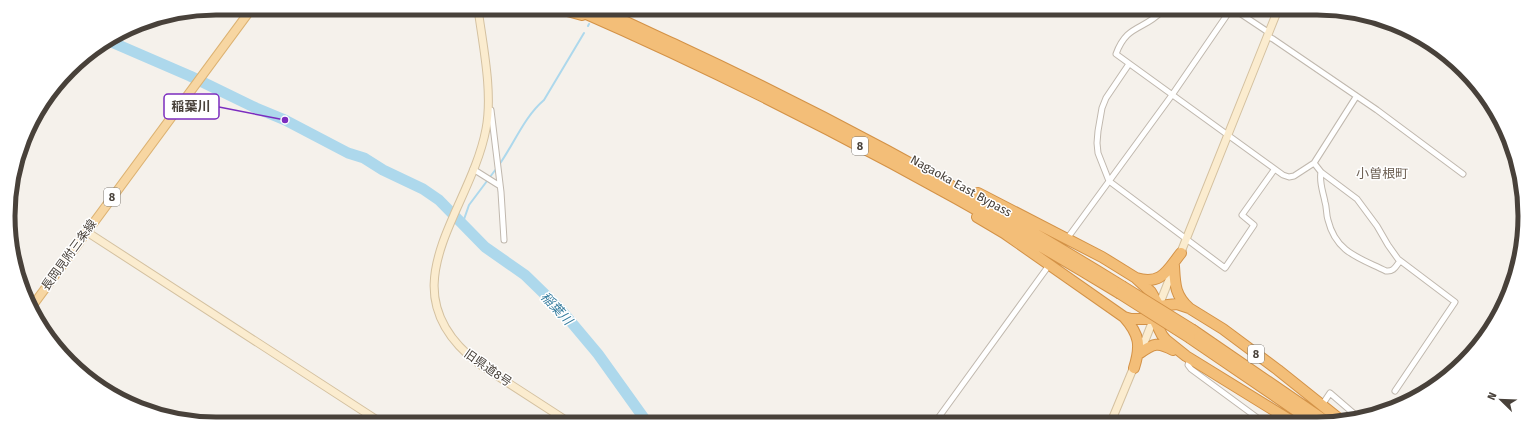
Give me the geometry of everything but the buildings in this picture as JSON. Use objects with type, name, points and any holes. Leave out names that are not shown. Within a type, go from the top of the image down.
[{"type":"highway","name":"Nagaoka East Bypass","points":[[606,15],[695,63],[831,130],[1121,290]]},
{"type":"highway","name":"Nagaoka East Bypass","points":[[607,15],[768,89],[854,133],[1015,221],[1319,417]]},
{"type":"highway","name":"8","points":[[831,130],[891,168],[944,196],[1004,234],[1124,317],[1131,319],[1154,319]]},
{"type":"highway","name":"8","points":[[854,133],[962,185],[1102,257],[1136,278],[1151,292],[1159,306],[1177,304],[1189,308],[1223,329],[1278,370],[1336,416]]},
{"type":"highway","points":[[1136,278],[1143,280],[1158,278],[1167,272],[1181,253]]},
{"type":"highway","points":[[1174,266],[1175,282],[1179,295],[1189,308]]},
{"type":"highway","points":[[1124,317],[1133,328],[1138,339],[1138,354],[1134,368]]},
{"type":"highway","points":[[1154,319],[1166,340],[1188,358]]},
{"type":"highway","name":"Nagaoka East Bypass","points":[[1191,334],[1306,417]]},
{"type":"highway","points":[[1140,353],[1150,346],[1159,344],[1188,358],[1285,417]]},
{"type":"main road","name":"長岡見附三条線","points":[[35,303],[247,15]]},
{"type":"street","points":[[479,15],[500,186],[504,240]]},
{"type":"street","points":[[1159,15],[1156,18],[1130,31],[1120,43],[1116,54],[1274,170],[1289,177],[1294,176],[1314,163],[1356,97]]},
{"type":"street","points":[[1069,236],[1172,95],[1228,15]]},
{"type":"street","points":[[1242,15],[1463,174]]},
{"type":"street","points":[[1113,417],[1154,319],[1174,266],[1181,253],[1276,15]]},
{"type":"street","points":[[1130,64],[1106,98],[1102,108],[1096,143],[1098,153],[1110,181],[1225,268],[1254,225],[1242,215],[1274,170]]},
{"type":"street","points":[[488,90],[488,116],[486,130],[473,170],[500,186]]},
{"type":"street","points":[[1314,163],[1321,172],[1357,199],[1400,261],[1455,302],[1395,391]]},
{"type":"street","name":"旧県道8号","points":[[473,170],[449,225],[437,258],[434,279],[436,304],[447,331],[459,347],[479,364],[561,417]]},
{"type":"street","points":[[1321,172],[1320,183],[1326,203],[1328,220],[1331,230],[1340,245],[1354,256],[1386,271],[1390,272],[1393,270],[1400,261]]},
{"type":"street","points":[[86,232],[372,417]]},
{"type":"street","points":[[940,417],[1047,268]]},
{"type":"street","points":[[1188,358],[1188,365],[1191,369],[1256,417]]},
{"type":"street","points":[[1324,402],[1330,393],[1354,413]]},
{"type":"waterway","points":[[499,165],[525,122],[544,100],[584,33]]},
{"type":"waterway","name":"稲葉川","points":[[114,43],[190,76],[256,108],[285,120],[348,153],[364,158],[383,170],[423,189],[439,200],[485,247],[525,275],[561,310],[598,354],[643,417]]},
{"type":"waterway","points":[[462,225],[469,205],[496,169]]},
{"type":"place","name":"稲葉川","points":[[285,120]]},
{"type":"district","name":"小曽根町","points":[[1382,173]]}]
